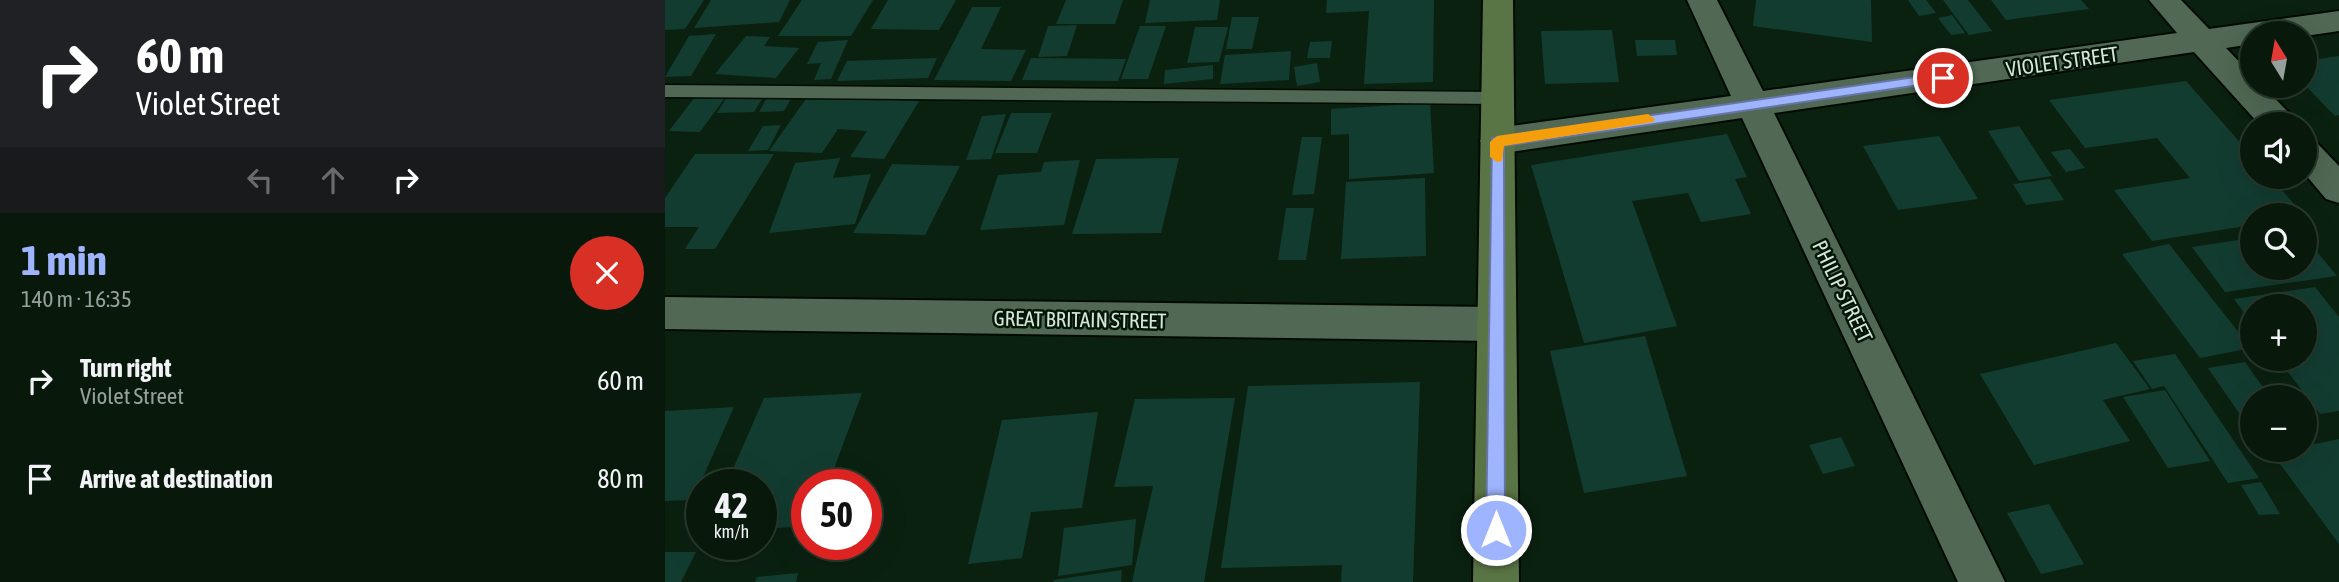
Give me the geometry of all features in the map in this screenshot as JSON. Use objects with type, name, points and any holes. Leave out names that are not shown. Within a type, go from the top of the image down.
[{"type":"main road","points":[[1496,582],[1498,0]]},
{"type":"street","name":"PHILIP STREET","points":[[1702,0],[1982,582]]},
{"type":"street","points":[[2164,0],[2268,112]]},
{"type":"street","name":"VIOLET STREET","points":[[1497,142],[1753,103],[2339,21]]},
{"type":"street","points":[[2317,165],[2339,189]]},
{"type":"street","name":"GREAT BRITAIN STREET","points":[[665,313],[1495,324]]},
{"type":"lane","points":[[665,91],[1499,98]]},
{"type":"building","points":[[665,0],[704,0],[685,29],[665,30]]},
{"type":"building","points":[[711,0],[790,0],[779,22],[694,28]]},
{"type":"building","points":[[802,0],[873,0],[851,36],[778,36]]},
{"type":"building","points":[[888,0],[956,0],[939,30],[871,29]]},
{"type":"building","points":[[1066,0],[1123,0],[1115,24],[1056,24]]},
{"type":"building","points":[[1150,0],[1220,0],[1217,20],[1145,23]]},
{"type":"building","points":[[1327,0],[1434,0],[1433,82],[1364,84],[1369,11],[1326,13]]},
{"type":"building","points":[[1756,0],[1871,0],[1872,42],[1753,26]]},
{"type":"building","points":[[1908,0],[1926,0],[1936,13],[1919,16]]},
{"type":"building","points":[[1943,0],[1968,0],[1992,31],[1969,35]]},
{"type":"building","points":[[1991,0],[2081,0],[2089,9],[2006,20]]},
{"type":"building","points":[[972,7],[1001,7],[981,49],[1026,50],[1011,81],[934,80]]},
{"type":"building","points":[[1952,15],[1965,33],[1951,35],[1938,18]]},
{"type":"building","points":[[1232,17],[1259,17],[1252,49],[1226,49]]},
{"type":"building","points":[[1077,25],[1067,56],[1038,57],[1048,26]]},
{"type":"building","points":[[1140,26],[1166,26],[1148,79],[1121,79]]},
{"type":"building","points":[[1195,27],[1228,27],[1219,62],[1187,63]]},
{"type":"building","points":[[1612,30],[1619,82],[1545,84],[1541,31]]},
{"type":"building","points":[[716,34],[691,76],[665,77],[689,36]]},
{"type":"building","points":[[746,36],[770,37],[764,46],[799,48],[776,78],[715,74]]},
{"type":"building","points":[[848,40],[831,79],[814,80],[821,63],[807,64],[818,42]]},
{"type":"building","points":[[1635,40],[1675,40],[1677,55],[1637,56]]},
{"type":"building","points":[[1332,41],[1330,58],[1307,58],[1310,42]]},
{"type":"building","points":[[1291,51],[1289,80],[1220,84],[1225,55]]},
{"type":"building","points":[[2339,56],[2339,115],[2335,116],[2317,97],[2317,59]]},
{"type":"building","points":[[937,58],[928,78],[837,81],[847,61]]},
{"type":"building","points":[[1031,58],[1126,59],[1118,81],[1022,80]]},
{"type":"building","points":[[1317,63],[1320,82],[1297,86],[1294,67]]},
{"type":"building","points":[[1213,65],[1213,79],[1164,84],[1165,70]]},
{"type":"building","points":[[2186,81],[2240,142],[2240,189],[2281,189],[2293,203],[2240,203],[2240,227],[2152,241],[2114,190],[2190,178],[2157,138],[2085,148],[2049,100]]},
{"type":"building","points":[[764,96],[754,112],[717,113],[727,97]]},
{"type":"building","points":[[808,96],[919,101],[884,159],[850,157],[867,131],[838,129],[822,153],[769,151]]},
{"type":"building","points":[[792,97],[784,111],[759,112],[766,99]]},
{"type":"building","points":[[694,98],[724,99],[700,132],[669,131]]},
{"type":"building","points":[[1430,103],[1434,173],[1349,179],[1349,134],[1331,135],[1331,109]]},
{"type":"building","points":[[1011,113],[1052,113],[1037,153],[995,153]]},
{"type":"building","points":[[1006,114],[991,159],[966,160],[982,116]]},
{"type":"building","points":[[781,125],[768,150],[748,151],[763,126]]},
{"type":"building","points":[[2019,126],[2052,176],[2019,181],[1988,131]]},
{"type":"building","points":[[1727,134],[1747,177],[1735,179],[1751,214],[1701,222],[1688,193],[1632,201],[1677,326],[1584,343],[1531,165]]},
{"type":"building","points":[[1939,136],[1978,199],[1898,210],[1863,146]]},
{"type":"building","points":[[1302,137],[1322,137],[1314,194],[1292,195]]},
{"type":"building","points":[[2070,149],[2085,168],[2066,172],[2051,152]]},
{"type":"building","points":[[695,154],[774,154],[715,249],[685,249],[699,227],[665,227],[665,198]]},
{"type":"building","points":[[840,158],[833,178],[871,174],[855,224],[769,233],[795,163]]},
{"type":"building","points":[[1179,158],[1161,233],[1072,234],[1096,159]]},
{"type":"building","points":[[1080,160],[1064,225],[980,230],[998,175],[1041,172],[1044,162]]},
{"type":"building","points":[[892,164],[960,166],[925,235],[853,233]]},
{"type":"building","points":[[1425,178],[1426,256],[1341,259],[1346,182]]},
{"type":"building","points":[[2050,179],[2064,200],[2026,205],[2013,184]]},
{"type":"building","points":[[1286,208],[1314,208],[1306,260],[1278,260]]},
{"type":"building","points":[[2240,240],[2240,280],[2309,280],[2225,292],[2192,247]]},
{"type":"building","points":[[2169,244],[2240,334],[2240,350],[2200,358],[2122,254]]},
{"type":"building","points":[[2317,252],[2337,276],[2317,279]]},
{"type":"building","points":[[2315,287],[2339,317],[2339,411],[2320,414],[2317,410],[2317,385],[2298,385],[2287,371],[2317,371],[2317,294],[2268,294]]},
{"type":"building","points":[[1645,336],[1687,476],[1584,493],[1550,351]]},
{"type":"building","points":[[2116,343],[2150,389],[2103,400],[2130,441],[2034,465],[1980,374]]},
{"type":"building","points":[[2175,354],[2240,450],[2240,462],[2248,462],[2259,478],[2228,483],[2164,386],[2152,389],[2133,361]]},
{"type":"building","points":[[2240,363],[2240,371],[2251,371],[2261,385],[2240,385],[2240,415],[2208,368]]},
{"type":"building","points":[[1420,382],[1413,582],[1341,582],[1342,565],[1221,568],[1248,386]]},
{"type":"building","points":[[2165,390],[2210,461],[2168,468],[2123,397]]},
{"type":"building","points":[[862,393],[834,469],[791,469],[791,527],[777,528],[777,469],[733,469],[764,398]]},
{"type":"building","points":[[1235,398],[1204,582],[1132,582],[1153,486],[1114,487],[1135,399]]},
{"type":"building","points":[[734,407],[707,469],[686,469],[686,500],[665,501],[665,411]]},
{"type":"building","points":[[1098,412],[1082,508],[1031,512],[1022,558],[968,564],[1002,420]]},
{"type":"building","points":[[1841,437],[1855,466],[1823,474],[1809,445]]},
{"type":"building","points":[[2339,439],[2339,544],[2279,462],[2317,462],[2317,444]]},
{"type":"building","points":[[2261,482],[2280,514],[2259,515],[2241,485]]},
{"type":"building","points":[[2049,504],[2084,564],[2041,574],[2007,513]]},
{"type":"building","points":[[1136,519],[1132,565],[1058,576],[1064,528]]},
{"type":"building","points":[[665,552],[686,552],[686,560],[692,560],[681,582],[665,582]]},
{"type":"building","points":[[1122,570],[1121,582],[1053,580]]},
{"type":"building","points":[[798,573],[796,582],[755,582],[757,577]]},
{"type":"slow traffic","points":[[1497,157],[1497,142],[1648,119]]},
{"type":"route","points":[[1496,530],[1497,142],[1753,103],[1943,78]]}]
